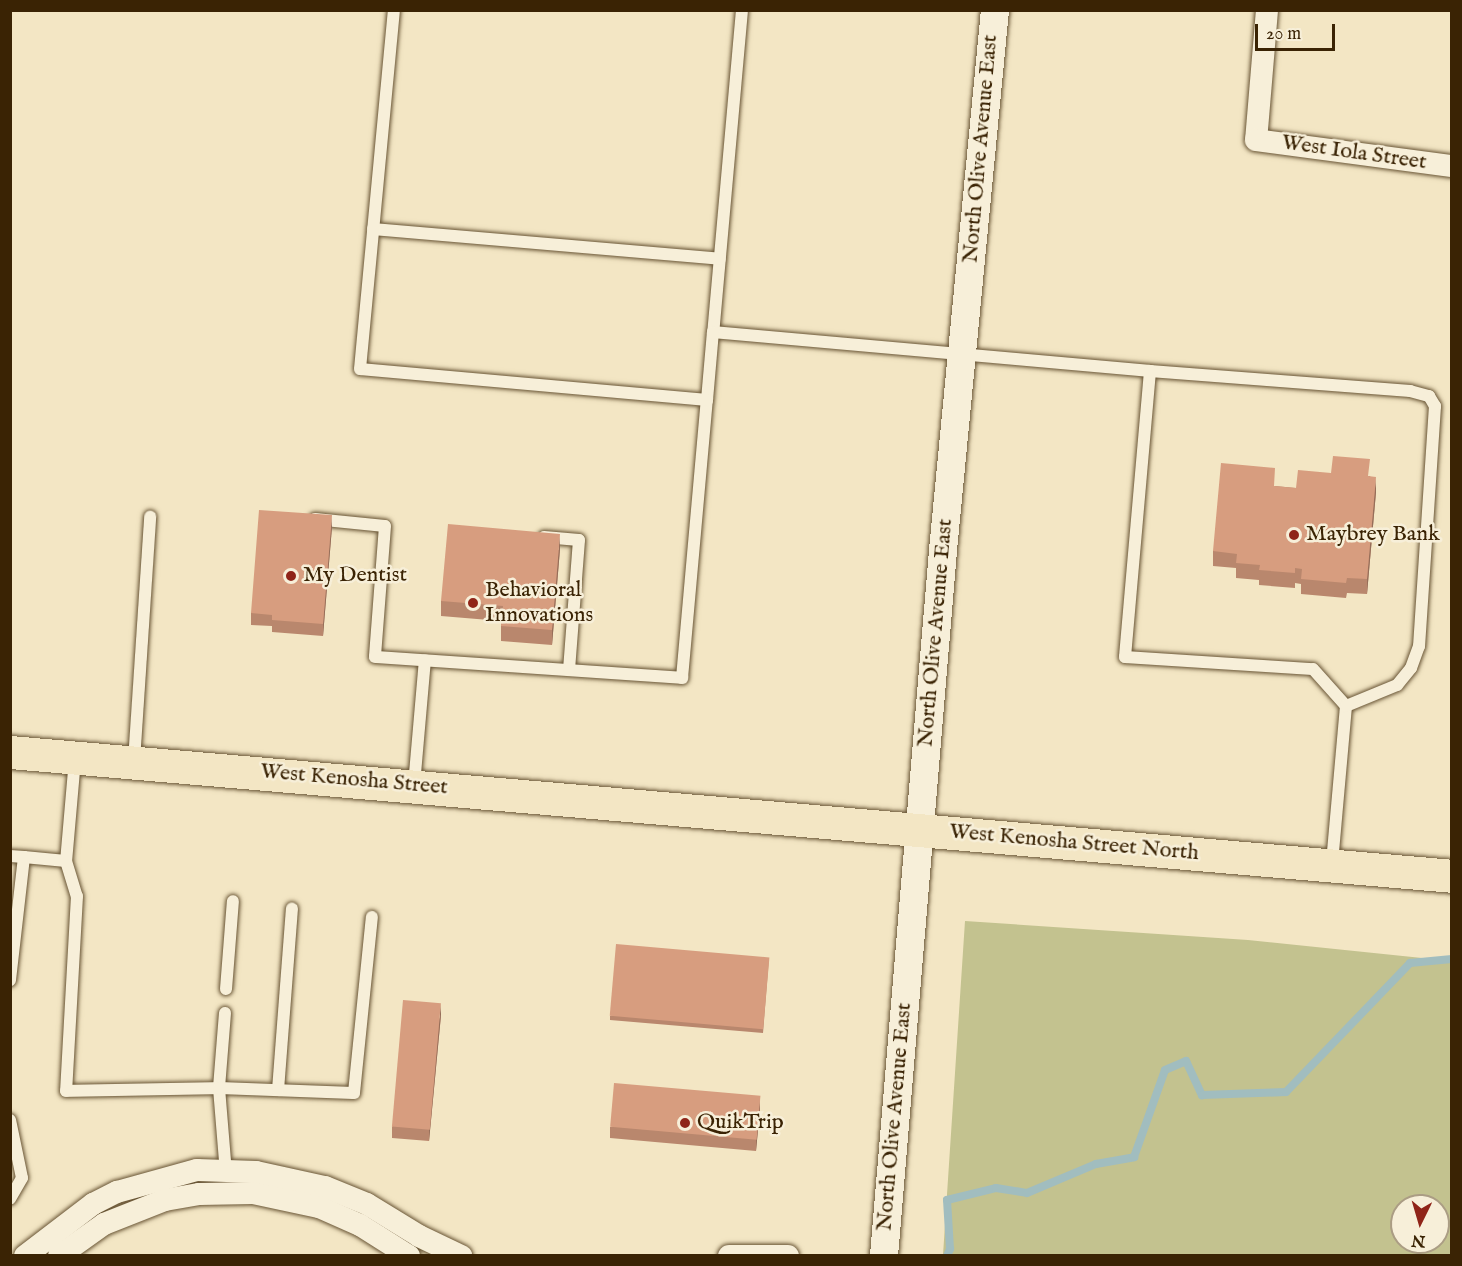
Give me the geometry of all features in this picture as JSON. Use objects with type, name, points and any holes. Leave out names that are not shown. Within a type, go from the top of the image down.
[{"type":"main road","name":"West Kenosha Street","points":[[10,752],[697,809]]},
{"type":"main road","name":"West Kenosha Street North","points":[[697,809],[1452,876]]},
{"type":"street","name":"West Iola Street","points":[[1267,10],[1256,140],[1452,166]]},
{"type":"street","name":"North Olive Avenue East","points":[[884,1256],[919,829],[994,11]]},
{"type":"street","points":[[25,1256],[93,1204],[117,1192],[197,1170],[291,1177],[326,1187],[367,1204],[419,1236],[461,1256]]},
{"type":"street","points":[[59,1256],[125,1214],[165,1200],[226,1194],[285,1197],[319,1207],[360,1225],[409,1256]]},
{"type":"street","points":[[729,1256],[788,1256]]},
{"type":"lane","points":[[394,10],[360,369],[707,400]]},
{"type":"lane","points":[[302,518],[385,526],[375,657],[682,678],[742,10]]},
{"type":"lane","points":[[988,10],[994,11]]},
{"type":"lane","points":[[373,229],[720,259]]},
{"type":"lane","points":[[713,332],[1150,372],[1410,391],[1429,396],[1435,406],[1419,646],[1411,668],[1397,685],[1346,706]]},
{"type":"lane","points":[[1150,372],[1125,657],[1313,669],[1346,706],[1332,866]]},
{"type":"lane","points":[[134,762],[150,517]]},
{"type":"lane","points":[[532,536],[579,540],[569,670]]},
{"type":"lane","points":[[414,785],[425,660]]},
{"type":"lane","points":[[75,758],[66,861],[78,896],[66,1091],[219,1088],[354,1093],[372,917]]},
{"type":"lane","points":[[10,856],[66,861]]},
{"type":"lane","points":[[10,980],[13,930],[24,857]]},
{"type":"lane","points":[[226,989],[233,901]]},
{"type":"lane","points":[[278,1090],[292,909]]},
{"type":"lane","points":[[225,1013],[219,1088],[226,1194]]},
{"type":"lane","points":[[10,1120],[22,1178],[10,1199]]},
{"type":"shaded area","points":[[965,921],[1248,940],[1451,961],[1451,1255],[943,1255]]},
{"type":"building","name":"Maybrey Bank","points":[[1333,456],[1370,459],[1368,476],[1376,477],[1367,579],[1347,578],[1346,583],[1301,579],[1302,569],[1295,568],[1295,573],[1259,570],[1260,565],[1236,563],[1237,554],[1213,551],[1221,463],[1275,468],[1274,486],[1296,488],[1298,470],[1331,473]]},
{"type":"building","name":"My Dentist","points":[[259,510],[332,515],[323,624],[272,620],[272,615],[251,613]]},
{"type":"building","points":[[448,524],[560,534],[552,630],[501,626],[503,606],[441,601]]},
{"type":"building","points":[[616,944],[769,957],[763,1029],[610,1016]]},
{"type":"building","points":[[403,1000],[441,1003],[430,1130],[392,1127]]},
{"type":"building","name":"QuikTrip","points":[[614,1083],[760,1096],[757,1140],[610,1127]]},
{"type":"waterway","points":[[947,1256],[950,1249],[947,1200],[996,1188],[1027,1193],[1096,1164],[1134,1157],[1165,1070],[1186,1061],[1202,1095],[1286,1092],[1410,963],[1452,959]]},
{"type":"place","name":"Maybrey Bank","points":[[1294,535]]},
{"type":"place","name":"My Dentist","points":[[291,576]]},
{"type":"place","name":"Behavioral Innovations","points":[[473,603]]},
{"type":"place","name":"QuikTrip","points":[[685,1123]]}]
